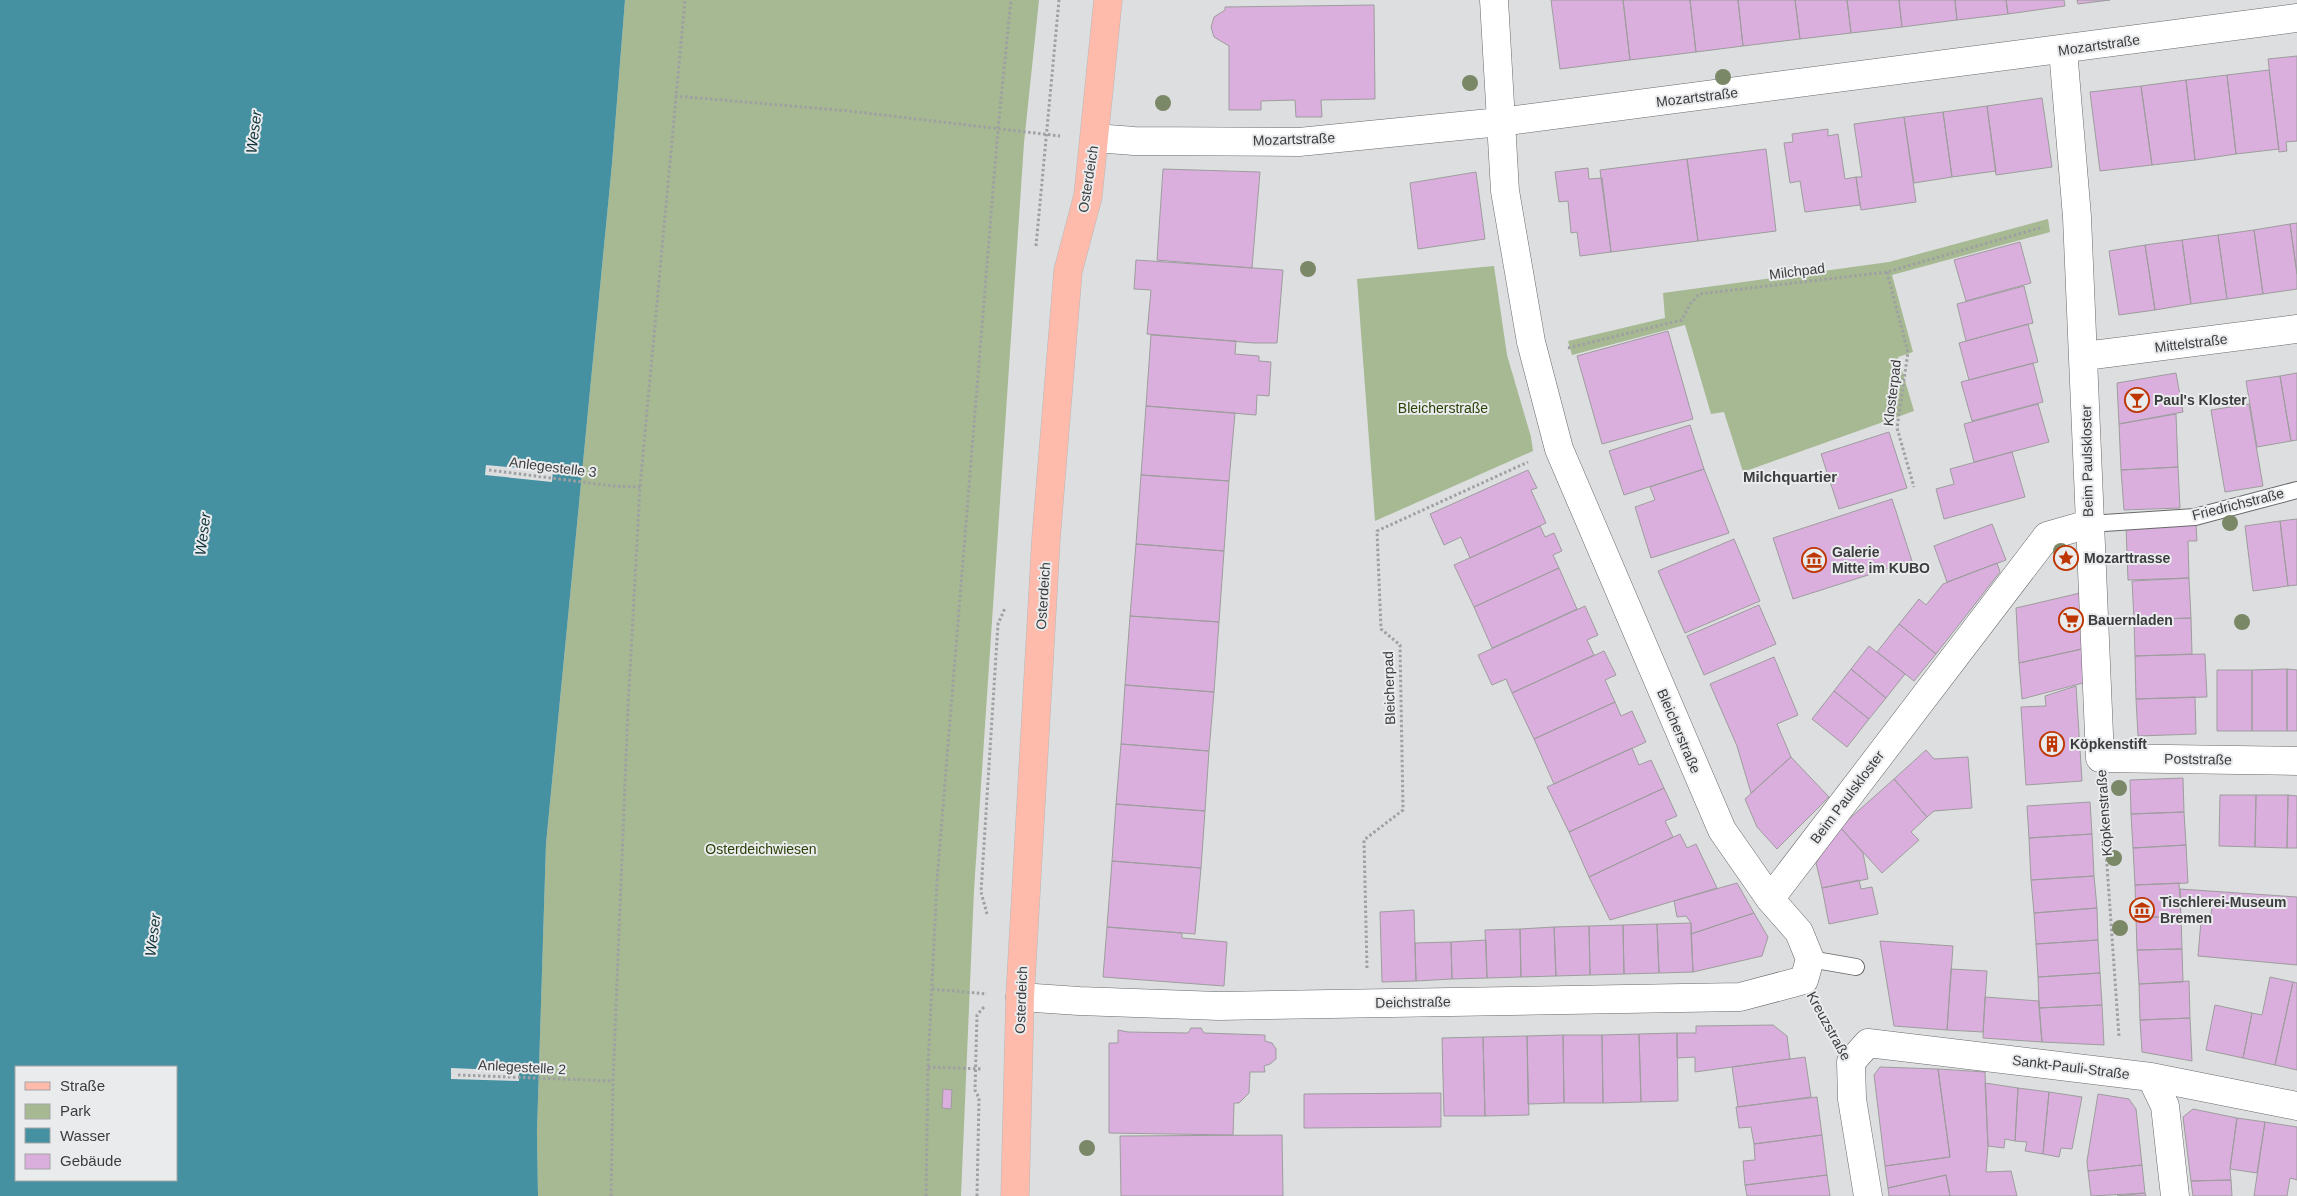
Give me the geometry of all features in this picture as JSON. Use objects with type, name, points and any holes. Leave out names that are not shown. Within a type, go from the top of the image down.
[{"type":"main road","name":"Osterdeich","points":[[1015,1196],[1020,997],[1045,558],[1068,271],[1088,196],[1108,0]]},
{"type":"street","name":"Bleicherstraße","points":[[1494,0],[1505,191],[1531,342],[1558,449],[1722,830],[1770,899]]},
{"type":"street","name":"Mozartstraße","points":[[1095,138],[1134,141],[1299,142],[1500,122],[2297,18]]},
{"type":"street","name":"Beim Paulskloster","points":[[1770,899],[2048,536],[2089,524],[2084,356],[2077,217],[2063,50]]},
{"type":"street","name":"Mittelstraße","points":[[2084,356],[2297,329]]},
{"type":"street","name":"Köpkenstraße","points":[[2089,524],[2100,758]]},
{"type":"street","name":"Poststraße","points":[[2100,758],[2297,761]]},
{"type":"street","points":[[1770,899],[1799,932],[1807,970]]},
{"type":"street","name":"Deichstraße","points":[[1020,997],[1219,1006],[1740,997],[1807,970]]},
{"type":"street","name":"Sankt-Pauli-Straße","points":[[1851,1062],[1868,1043],[2121,1072],[2297,1106]]},
{"type":"street","name":"Kreuzstraße","points":[[1851,1062],[1852,1099],[1868,1196]]},
{"type":"street","points":[[2151,1077],[2165,1106],[2175,1196]]},
{"type":"lane","name":"Friedrichstraße","points":[[2089,524],[2195,517],[2297,490]]},
{"type":"lane","points":[[1807,970],[1856,967]]},
{"type":"path","points":[[611,1196],[613,1081],[628,708],[640,487],[685,0]]},
{"type":"path","points":[[926,1196],[928,1067],[937,881],[998,129],[1011,0]]},
{"type":"path","points":[[1042,172],[1060,0]]},
{"type":"path","points":[[675,96],[848,111],[1046,135]]},
{"type":"path","name":"Milchpad","points":[[1531,342],[1570,348],[1682,320],[1690,304],[1699,294],[1887,272],[2077,217]]},
{"type":"path","name":"Klosterpad","points":[[1887,272],[1908,352],[1897,428],[1914,487]]},
{"type":"path","name":"Bleicherpad","points":[[1367,1003],[1367,907],[1364,840],[1403,810],[1400,645],[1381,629],[1377,531],[1558,449]]},
{"type":"path","name":"Anlegestelle 3","points":[[489,470],[613,486],[640,487]]},
{"type":"path","points":[[988,912],[981,892],[998,624],[1006,605]]},
{"type":"path","name":"Köpkenstraße","points":[[2100,758],[2121,1072]]},
{"type":"path","name":"Kreuzstraße","points":[[1807,970],[1851,1062]]},
{"type":"path","points":[[932,989],[984,994]]},
{"type":"path","points":[[977,1196],[979,1098],[975,1090],[975,1068],[977,1015],[984,1009]]},
{"type":"path","points":[[928,1067],[975,1068]]},
{"type":"path","name":"Anlegestelle 2","points":[[458,1075],[613,1081]]},
{"type":"green space","name":"Osterdeichwiesen","points":[[625,0],[1039,0],[1024,143],[974,890],[961,1196],[538,1196],[537,1132],[546,844],[612,164]]},
{"type":"green space","points":[[2048,219],[2050,232],[1892,275],[1913,352],[1898,357],[1914,411],[1743,472],[1724,412],[1711,414],[1685,325],[1572,355],[1568,341],[1665,318],[1663,293],[1889,262]]},
{"type":"green space","name":"Bleicherstraße","points":[[1494,266],[1507,355],[1531,437],[1533,451],[1375,521],[1357,279]]},
{"type":"water","name":"Weser","points":[[0,0],[625,0],[612,164],[546,844],[537,1132],[538,1196],[0,1196]]},
{"type":"pier","points":[[486,465],[553,471],[552,482],[485,475]]},
{"type":"pier","points":[[451,1068],[519,1071],[519,1081],[451,1079]]},
{"type":"building","points":[[1551,0],[1623,0],[1630,60],[1560,69]]},
{"type":"building","points":[[1623,0],[1690,0],[1696,52],[1630,60]]},
{"type":"building","points":[[1690,0],[1738,0],[1743,46],[1696,52]]},
{"type":"building","points":[[1738,0],[1795,0],[1800,39],[1743,46]]},
{"type":"building","points":[[1795,0],[1847,0],[1851,33],[1800,39]]},
{"type":"building","points":[[1847,0],[1899,0],[1902,27],[1851,33]]},
{"type":"building","points":[[1899,0],[1955,0],[1957,20],[1902,27]]},
{"type":"building","points":[[1955,0],[2006,0],[2008,14],[1957,20]]},
{"type":"building","points":[[2006,0],[2064,0],[2065,6],[2008,14]]},
{"type":"building","points":[[2077,0],[2110,0],[2078,4]]},
{"type":"building","points":[[1374,5],[1375,99],[1321,100],[1322,117],[1296,117],[1295,100],[1261,101],[1261,110],[1229,110],[1229,46],[1214,37],[1211,27],[1214,17],[1225,10],[1225,7]]},
{"type":"building","points":[[2297,56],[2297,141],[2286,142],[2287,151],[2279,152],[2268,59]]},
{"type":"building","points":[[2269,70],[2279,149],[2236,154],[2227,75]]},
{"type":"building","points":[[2227,75],[2236,154],[2195,160],[2186,80]]},
{"type":"building","points":[[2186,80],[2195,160],[2152,165],[2141,86]]},
{"type":"building","points":[[2141,86],[2152,165],[2100,171],[2090,92]]},
{"type":"building","points":[[2042,98],[2052,167],[1996,175],[1987,106]]},
{"type":"building","points":[[1987,106],[1996,171],[1952,177],[1943,112]]},
{"type":"building","points":[[1943,112],[1952,177],[1914,183],[1904,117]]},
{"type":"building","points":[[1904,117],[1916,202],[1861,210],[1856,177],[1862,177],[1854,124]]},
{"type":"building","points":[[1828,129],[1828,136],[1838,134],[1845,179],[1856,177],[1860,205],[1805,212],[1800,181],[1790,183],[1784,143],[1793,142],[1792,134]]},
{"type":"building","points":[[1766,149],[1776,231],[1698,241],[1687,159]]},
{"type":"building","points":[[1687,159],[1698,241],[1611,252],[1600,170]]},
{"type":"building","points":[[1588,168],[1589,179],[1602,178],[1611,252],[1580,256],[1577,232],[1571,233],[1568,201],[1559,202],[1555,172]]},
{"type":"building","points":[[1163,169],[1260,172],[1252,268],[1157,260]]},
{"type":"building","points":[[1476,172],[1485,239],[1418,249],[1410,183]]},
{"type":"building","points":[[2297,223],[2297,274],[2290,224]]},
{"type":"building","points":[[2290,224],[2297,274],[2297,289],[2263,294],[2254,230]]},
{"type":"building","points":[[2254,230],[2263,294],[2227,299],[2218,235]]},
{"type":"building","points":[[2218,235],[2227,299],[2191,304],[2182,240]]},
{"type":"building","points":[[2182,240],[2191,304],[2155,310],[2145,245]]},
{"type":"building","points":[[2020,242],[2031,283],[1966,301],[1954,260]]},
{"type":"building","points":[[2145,245],[2155,310],[2119,315],[2109,251]]},
{"type":"building","points":[[1136,260],[1283,270],[1277,343],[1254,343],[1147,334],[1151,290],[1134,289]]},
{"type":"building","points":[[2024,286],[2033,323],[1966,341],[1957,304]]},
{"type":"building","points":[[2028,324],[2038,362],[1969,380],[1959,343]]},
{"type":"building","points":[[1668,331],[1693,419],[1602,444],[1577,356]]},
{"type":"building","points":[[1151,335],[1236,341],[1235,354],[1259,356],[1259,361],[1271,362],[1269,396],[1257,395],[1256,415],[1146,406]]},
{"type":"building","points":[[2033,363],[2043,402],[1972,421],[1961,382]]},
{"type":"building","points":[[2176,373],[2183,412],[2119,424],[2117,383]]},
{"type":"building","points":[[2297,373],[2297,440],[2291,441],[2280,376]]},
{"type":"building","points":[[2280,376],[2291,441],[2257,447],[2246,381]]},
{"type":"building","points":[[2038,404],[2049,442],[1974,462],[1964,424]]},
{"type":"building","points":[[2249,404],[2263,486],[2225,492],[2211,410]]},
{"type":"building","points":[[1146,406],[1235,413],[1229,481],[1141,475]]},
{"type":"building","points":[[2176,414],[2178,467],[2121,470],[2119,424]]},
{"type":"building","points":[[1690,425],[1704,469],[1624,495],[1609,451]]},
{"type":"building","points":[[1889,432],[1907,488],[1839,509],[1821,454]]},
{"type":"building","points":[[2012,452],[2025,497],[1944,519],[1936,489],[1954,484],[1950,469]]},
{"type":"building","points":[[2178,467],[2180,508],[2124,510],[2121,470]]},
{"type":"building","points":[[1704,469],[1729,533],[1651,558],[1635,507],[1655,500],[1650,487]]},
{"type":"building","points":[[1528,470],[1537,488],[1531,490],[1546,523],[1470,558],[1461,537],[1444,545],[1430,514]]},
{"type":"building","points":[[1141,475],[1229,481],[1224,551],[1136,544]]},
{"type":"building","points":[[1892,499],[1912,561],[1793,599],[1773,538]]},
{"type":"building","points":[[2297,519],[2297,585],[2288,586],[2280,521]]},
{"type":"building","points":[[2280,521],[2288,586],[2253,591],[2245,526]]},
{"type":"building","points":[[1992,524],[2006,560],[1947,582],[1934,546]]},
{"type":"building","points":[[2196,524],[2197,541],[2188,541],[2189,578],[2128,580],[2126,526]]},
{"type":"building","points":[[1540,526],[1545,537],[1554,533],[1562,551],[1553,555],[1559,568],[1474,607],[1454,565]]},
{"type":"building","points":[[1734,539],[1760,601],[1685,633],[1658,571]]},
{"type":"building","points":[[1136,544],[1224,551],[1219,622],[1130,616]]},
{"type":"building","points":[[1997,563],[2000,572],[1936,654],[1899,624],[1919,599],[1926,605],[1943,584]]},
{"type":"building","points":[[1559,568],[1577,609],[1492,648],[1474,607]]},
{"type":"building","points":[[2189,578],[2191,618],[2134,620],[2132,581]]},
{"type":"building","points":[[2080,593],[2082,649],[2019,663],[2016,608]]},
{"type":"building","points":[[1759,605],[1776,644],[1704,675],[1687,636]]},
{"type":"building","points":[[1585,606],[1598,635],[1587,640],[1594,655],[1512,693],[1506,679],[1492,685],[1478,655]]},
{"type":"building","points":[[1130,616],[1219,622],[1214,692],[1125,685]]},
{"type":"building","points":[[2191,618],[2192,654],[2135,656],[2134,620]]},
{"type":"building","points":[[1899,624],[1936,654],[1914,681],[1877,652]]},
{"type":"building","points":[[1869,646],[1905,674],[1886,698],[1851,669]]},
{"type":"building","points":[[2082,649],[2083,683],[2022,699],[2019,663]]},
{"type":"building","points":[[1604,651],[1616,675],[1605,680],[1615,702],[1534,739],[1512,693]]},
{"type":"building","points":[[2205,654],[2207,697],[2136,699],[2135,656]]},
{"type":"building","points":[[1774,657],[1798,715],[1777,724],[1791,757],[1751,793],[1737,746],[1710,684]]},
{"type":"building","points":[[1851,669],[1886,698],[1869,719],[1834,691]]},
{"type":"building","points":[[2287,669],[2287,731],[2252,731],[2252,670]]},
{"type":"building","points":[[2287,669],[2297,670],[2297,731],[2287,731]]},
{"type":"building","points":[[2217,670],[2252,670],[2252,731],[2217,731]]},
{"type":"building","points":[[1125,685],[1214,692],[1209,751],[1121,744]]},
{"type":"building","name":"Köpkenstift","points":[[2076,686],[2082,781],[2026,785],[2021,707],[2046,706],[2045,696]]},
{"type":"building","points":[[1834,691],[1869,719],[1847,747],[1812,719]]},
{"type":"building","points":[[2195,697],[2196,734],[2138,736],[2136,699]]},
{"type":"building","points":[[1615,702],[1621,716],[1632,711],[1646,742],[1554,784],[1534,739]]},
{"type":"building","points":[[1121,744],[1209,751],[1205,811],[1116,804]]},
{"type":"building","points":[[1632,748],[1639,765],[1651,760],[1664,788],[1569,832],[1547,787]]},
{"type":"building","points":[[1926,750],[1934,759],[1968,757],[1972,808],[1934,811],[1927,817],[1894,779]]},
{"type":"building","points":[[1791,757],[1829,797],[1777,849],[1757,827],[1745,799]]},
{"type":"building","points":[[2183,778],[2184,812],[2131,814],[2130,780]]},
{"type":"building","points":[[1894,779],[1927,817],[1911,832],[1919,840],[1882,873],[1840,827]]},
{"type":"building","points":[[1664,788],[1677,816],[1665,821],[1673,837],[1589,877],[1569,832]]},
{"type":"building","points":[[2220,795],[2256,795],[2255,847],[2219,846]]},
{"type":"building","points":[[2256,795],[2288,795],[2287,848],[2255,847]]},
{"type":"building","points":[[2288,795],[2297,796],[2297,848],[2287,848]]},
{"type":"building","points":[[2090,802],[2092,834],[2029,838],[2027,806]]},
{"type":"building","points":[[1116,804],[1205,811],[1201,868],[1112,861]]},
{"type":"building","points":[[2184,812],[2186,845],[2133,848],[2131,814]]},
{"type":"building","points":[[1840,827],[1863,853],[1868,879],[1822,888],[1816,863]]},
{"type":"building","points":[[1680,834],[1687,848],[1696,844],[1717,888],[1610,920],[1589,877]]},
{"type":"building","points":[[2092,834],[2094,876],[2031,880],[2029,838]]},
{"type":"building","points":[[2186,845],[2188,883],[2135,885],[2133,848]]},
{"type":"building","points":[[1112,861],[1201,868],[1195,934],[1107,927]]},
{"type":"building","points":[[2094,876],[2097,908],[2034,913],[2031,880]]},
{"type":"building","points":[[1859,880],[1861,889],[1872,887],[1878,914],[1829,924],[1822,888]]},
{"type":"building","points":[[1737,883],[1754,913],[1691,934],[1691,923],[1686,916],[1677,917],[1674,901]]},
{"type":"building","points":[[2179,883],[2181,916],[2136,918],[2135,885]]},
{"type":"building","points":[[2180,889],[2297,897],[2297,965],[2198,956],[2201,921],[2210,922],[2212,906],[2181,903]]},
{"type":"building","points":[[2097,908],[2098,940],[2036,944],[2034,913]]},
{"type":"building","points":[[1414,910],[1416,981],[1382,982],[1380,912]]},
{"type":"building","points":[[1754,913],[1768,937],[1762,956],[1693,972],[1691,934]]},
{"type":"building","points":[[2181,916],[2182,949],[2137,950],[2136,918]]},
{"type":"building","points":[[1691,923],[1693,972],[1659,973],[1657,924]]},
{"type":"building","points":[[1657,924],[1659,973],[1624,974],[1623,925]]},
{"type":"building","points":[[1623,925],[1624,974],[1590,975],[1589,926]]},
{"type":"building","points":[[1589,926],[1590,975],[1556,976],[1554,927]]},
{"type":"building","points":[[1107,927],[1182,933],[1182,938],[1227,942],[1224,986],[1103,977]]},
{"type":"building","points":[[1554,927],[1556,976],[1521,977],[1520,929]]},
{"type":"building","points":[[1520,929],[1521,977],[1487,978],[1485,930]]},
{"type":"building","points":[[1486,940],[1487,978],[1452,979],[1451,942]]},
{"type":"building","points":[[2098,940],[2100,973],[2038,977],[2036,944]]},
{"type":"building","points":[[1880,941],[1953,946],[1947,1030],[1894,1026]]},
{"type":"building","points":[[1451,942],[1452,979],[1416,981],[1415,943]]},
{"type":"building","points":[[2182,949],[2183,982],[2139,984],[2137,950]]},
{"type":"building","points":[[1951,969],[1987,971],[1983,1032],[1947,1030]]},
{"type":"building","points":[[2100,973],[2102,1005],[2039,1008],[2038,977]]},
{"type":"building","points":[[2270,977],[2293,982],[2275,1065],[2243,1058],[2252,1013],[2262,1015]]},
{"type":"building","points":[[2189,981],[2190,1018],[2140,1020],[2139,984]]},
{"type":"building","points":[[2293,982],[2297,983],[2297,1070],[2275,1065]]},
{"type":"building","points":[[1985,997],[2039,1001],[2042,1042],[1983,1038]]},
{"type":"building","points":[[2102,1005],[2104,1045],[2042,1042],[2039,1008]]},
{"type":"building","points":[[2215,1005],[2252,1013],[2243,1058],[2206,1050]]},
{"type":"building","points":[[2190,1018],[2192,1061],[2142,1052],[2140,1020]]},
{"type":"building","points":[[1773,1025],[1787,1036],[1790,1059],[1695,1072],[1695,1057],[1677,1058],[1677,1033],[1696,1033],[1696,1026]]},
{"type":"building","points":[[1191,1028],[1201,1028],[1204,1033],[1265,1035],[1265,1041],[1272,1043],[1276,1049],[1276,1059],[1264,1066],[1265,1072],[1250,1072],[1249,1093],[1239,1103],[1234,1103],[1233,1135],[1109,1133],[1109,1043],[1118,1043],[1118,1030],[1128,1032],[1188,1033]]},
{"type":"building","points":[[1677,1033],[1678,1101],[1641,1102],[1639,1034]]},
{"type":"building","points":[[1639,1034],[1641,1102],[1603,1103],[1602,1035]]},
{"type":"building","points":[[1563,1035],[1564,1103],[1528,1104],[1527,1036]]},
{"type":"building","points":[[1563,1035],[1602,1035],[1603,1103],[1564,1103]]},
{"type":"building","points":[[1527,1036],[1529,1115],[1485,1116],[1483,1037]]},
{"type":"building","points":[[1483,1037],[1485,1116],[1444,1116],[1442,1038]]},
{"type":"building","points":[[1805,1057],[1811,1097],[1738,1107],[1732,1067]]},
{"type":"building","points":[[1880,1067],[1938,1069],[1950,1157],[1885,1166],[1874,1075]]},
{"type":"building","points":[[1938,1069],[1985,1072],[1988,1146],[1986,1172],[2011,1171],[2017,1196],[1950,1196],[1946,1175],[1888,1188],[1885,1166],[1950,1157]]},
{"type":"building","points":[[1985,1083],[2018,1088],[2015,1141],[2005,1139],[2004,1148],[1988,1146]]},
{"type":"building","points":[[2018,1088],[2049,1092],[2043,1154],[2025,1151],[2027,1142],[2015,1141]]},
{"type":"building","points":[[943,1089],[952,1090],[951,1109],[942,1108]]},
{"type":"building","points":[[2049,1092],[2082,1097],[2072,1149],[2061,1148],[2059,1157],[2043,1154]]},
{"type":"building","points":[[1441,1093],[1441,1127],[1304,1128],[1304,1094]]},
{"type":"building","points":[[2098,1094],[2129,1099],[2136,1109],[2142,1165],[2088,1171],[2087,1161]]},
{"type":"building","points":[[1817,1097],[1822,1135],[1754,1144],[1751,1127],[1739,1128],[1736,1107]]},
{"type":"building","points":[[2193,1109],[2237,1118],[2230,1169],[2231,1180],[2191,1181],[2183,1117]]},
{"type":"building","points":[[2237,1118],[2265,1122],[2257,1173],[2230,1169]]},
{"type":"building","points":[[2265,1122],[2297,1127],[2297,1180],[2290,1178],[2287,1196],[2254,1196]]},
{"type":"building","points":[[1282,1135],[1283,1196],[1121,1196],[1120,1136]]},
{"type":"building","points":[[1822,1135],[1827,1175],[1745,1185],[1743,1161],[1755,1160],[1754,1144]]},
{"type":"building","points":[[2142,1165],[2145,1193],[2091,1196],[2088,1171]]},
{"type":"building","points":[[1827,1175],[1830,1196],[1747,1196],[1745,1185]]},
{"type":"building","points":[[1946,1175],[1950,1196],[1889,1196],[1888,1188]]},
{"type":"building","points":[[2231,1180],[2232,1196],[2193,1196],[2191,1181]]},
{"type":"building","points":[[2145,1193],[2146,1196],[2117,1196]]},
{"type":"place","name":"Paul's Kloster","points":[[2137,400]]},
{"type":"place","name":"Mozarttrasse","points":[[2066,558]]},
{"type":"place","name":"Galerie Mitte im KUBO","points":[[1814,560]]},
{"type":"place","name":"Bauernladen","points":[[2071,620]]},
{"type":"place","name":"Köpkenstift","points":[[2052,744]]},
{"type":"place","name":"Tischlerei-Museum Bremen","points":[[2142,910]]},
{"type":"district","name":"Milchquartier","points":[[1790,477]]}]
